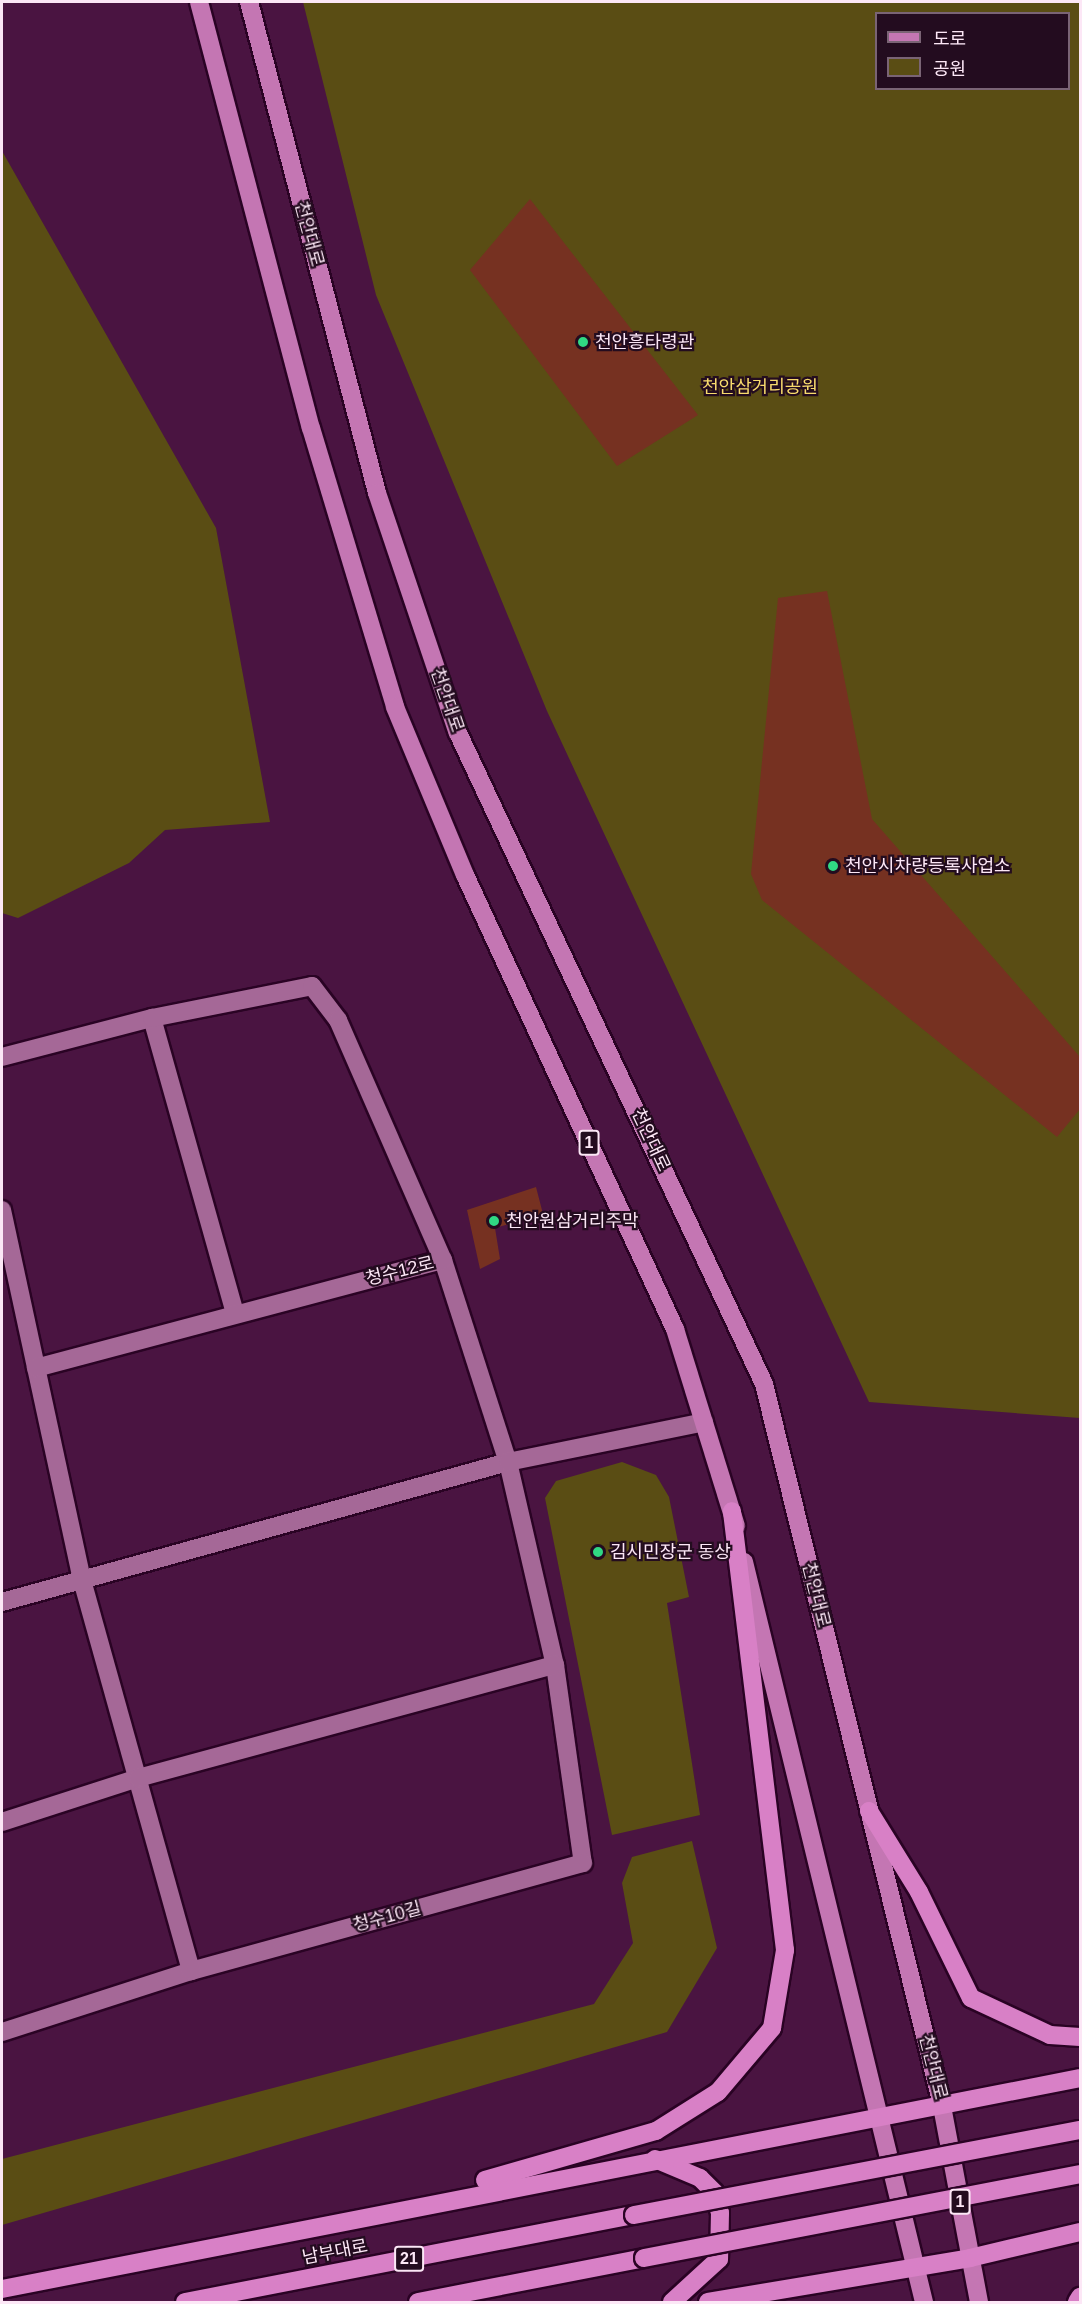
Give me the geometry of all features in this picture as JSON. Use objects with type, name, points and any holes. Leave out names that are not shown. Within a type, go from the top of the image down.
[{"type":"highway","points":[[362,2216],[656,2131],[718,2092],[772,2028],[785,1950],[732,1511]]},
{"type":"highway","points":[[869,1811],[919,1892],[971,1998],[1050,2035],[1080,2037]]},
{"type":"highway","points":[[2,2289],[941,2101],[1080,2078]]},
{"type":"highway","name":"남부대로","points":[[185,2302],[1080,2130]]},
{"type":"highway","points":[[651,2158],[700,2178],[714,2192],[720,2213],[719,2259],[672,2302]]},
{"type":"highway","points":[[418,2302],[1080,2174]]},
{"type":"highway","points":[[708,2302],[970,2258],[1080,2232]]},
{"type":"highway","points":[[1077,2302],[1080,2297]]},
{"type":"main road","name":"1","points":[[199,2],[311,428],[395,707],[465,875],[675,1329],[732,1511],[882,2113],[924,2302]]},
{"type":"main road","name":"천안대로","points":[[249,2],[377,493],[458,733],[764,1384],[941,2101],[980,2302]]},
{"type":"street","name":"청수12로","points":[[2,1058],[152,1018],[312,986],[338,1020],[363,1069],[443,1260],[235,1312],[36,1368]]},
{"type":"street","points":[[152,1018],[235,1312]]},
{"type":"street","points":[[2,1210],[82,1580],[190,1971]]},
{"type":"street","name":"청수10길","points":[[2,2031],[190,1971],[583,1863],[555,1665],[508,1462],[443,1260]]},
{"type":"street","points":[[2,1602],[508,1462],[704,1422]]},
{"type":"street","points":[[2,1822],[138,1778],[555,1665]]},
{"type":"street","points":[[1050,2035],[1080,2027]]},
{"type":"green space","name":"천안삼거리공원","points":[[303,2],[1080,2],[1080,1418],[869,1402],[547,711],[376,295]]},
{"type":"green space","points":[[2,151],[216,528],[270,822],[165,830],[129,863],[18,918],[2,913]]},
{"type":"green space","points":[[622,1462],[656,1475],[669,1497],[689,1597],[667,1603],[700,1815],[612,1835],[545,1498],[556,1481]]},
{"type":"green space","points":[[692,1841],[717,1948],[667,2032],[2,2225],[2,2159],[594,2004],[633,1943],[622,1883],[632,1857]]},
{"type":"building","name":"천안흥타령관","points":[[530,199],[698,415],[617,466],[470,270]]},
{"type":"building","name":"천안시차량등록사업소","points":[[827,591],[872,819],[1080,1057],[1080,1109],[1057,1137],[762,900],[751,874],[778,598]]},
{"type":"building","name":"천안원삼거리주막","points":[[536,1187],[543,1214],[495,1228],[500,1259],[480,1269],[467,1210]]},
{"type":"place","name":"천안흥타령관","points":[[583,342]]},
{"type":"place","name":"천안시차량등록사업소","points":[[833,866]]},
{"type":"place","name":"천안원삼거리주막","points":[[494,1221]]},
{"type":"place","name":"김시민장군 동상","points":[[598,1552]]}]
